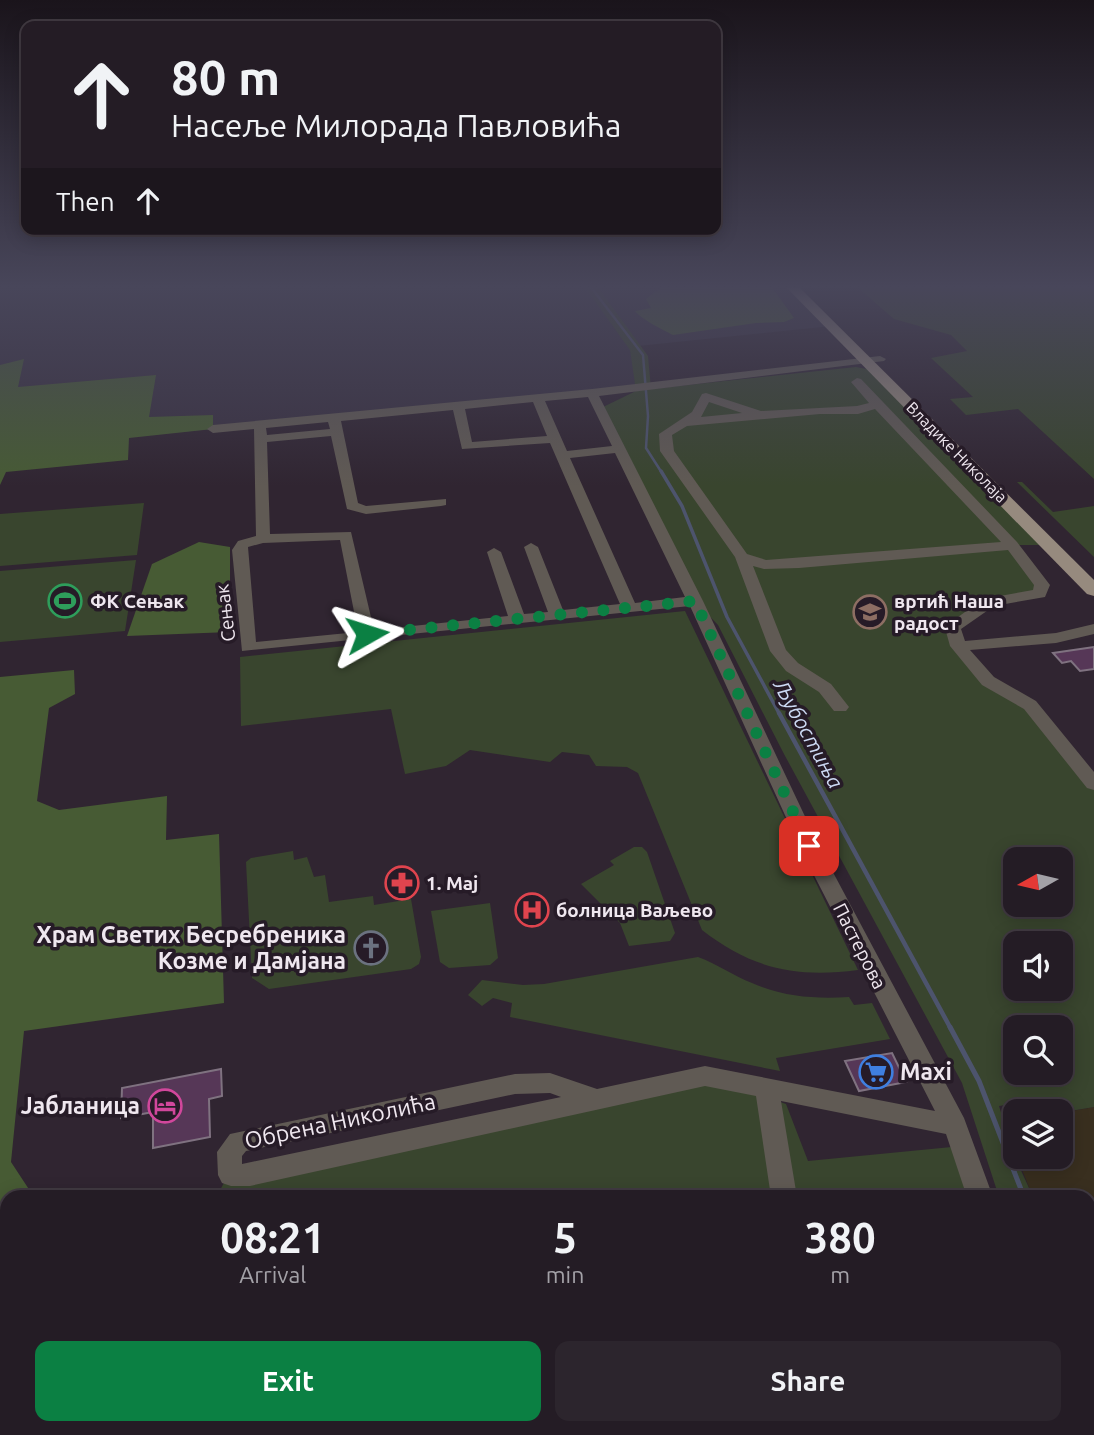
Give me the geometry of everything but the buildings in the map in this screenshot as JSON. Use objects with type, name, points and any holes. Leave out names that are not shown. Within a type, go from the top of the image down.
[{"type":"main road","name":"Владике Николаја","points":[[865,353],[1094,570]]},
{"type":"main road","name":"Владике Николаја","points":[[867,353],[1094,590]]},
{"type":"street","points":[[213,429],[260,432],[336,425],[458,406],[875,362]]},
{"type":"street","points":[[716,379],[708,384],[706,397],[697,414],[665,434],[667,451],[742,557],[778,651],[792,667],[825,688],[840,706]]},
{"type":"street","points":[[857,382],[1012,545],[1042,585],[1040,594],[989,602],[954,628],[958,646],[988,681],[1030,705],[1094,783]]},
{"type":"street","points":[[672,383],[699,390],[706,397],[762,416]]},
{"type":"street","name":"Пастерова","points":[[592,393],[695,601],[809,846],[955,1125],[978,1190]]},
{"type":"street","points":[[537,398],[629,607]]},
{"type":"street","points":[[680,423],[858,410],[877,404]]},
{"type":"street","points":[[458,406],[467,446],[555,439]]},
{"type":"street","points":[[336,425],[352,506],[366,510],[441,502]]},
{"type":"street","points":[[260,432],[263,539],[346,534],[367,634],[695,601]]},
{"type":"street","points":[[562,456],[620,449]]},
{"type":"street","name":"Сењак","points":[[263,539],[243,544],[239,550],[248,648],[367,634]]},
{"type":"street","points":[[742,557],[764,565],[799,564],[1012,545]]},
{"type":"street","points":[[531,547],[557,614]]},
{"type":"street","points":[[494,552],[517,618]]},
{"type":"street","points":[[1056,638],[1094,629]]},
{"type":"street","points":[[958,646],[1056,638],[1094,638]]},
{"type":"street","name":"Обрена Николића","points":[[599,1100],[550,1083],[491,1088],[239,1142],[229,1152],[231,1175],[250,1175],[599,1100],[705,1076],[955,1125]]},
{"type":"street","points":[[767,1088],[783,1190]]},
{"type":"shaded area","points":[[0,353],[639,353],[645,387],[6,449],[0,452]]},
{"type":"shaded area","points":[[1094,1107],[1094,1190],[1030,1190],[1022,1169],[1073,1169],[1073,1111]]},
{"type":"green space","points":[[630,353],[646,353],[648,356],[651,389],[856,367],[872,370],[1042,545],[1013,545],[1040,594],[989,602],[954,628],[988,681],[1030,705],[1094,784],[1094,1107],[1073,1110],[1073,1099],[1003,1099],[1003,1105],[999,1106],[1003,1119],[1003,1169],[1020,1169],[1030,1190],[997,1190],[962,1083],[784,754],[718,625],[695,601],[599,409],[636,391]]},
{"type":"green space","points":[[957,353],[1094,353],[1094,479],[1018,409],[966,415],[950,399],[973,397],[931,358]]},
{"type":"green space","points":[[24,359],[18,387],[156,375],[149,417],[213,415],[213,429],[129,438],[128,460],[6,472],[0,485],[0,365]]},
{"type":"green space","points":[[1017,482],[1022,482],[1053,512],[1094,506],[1094,557]]},
{"type":"green space","points":[[144,503],[137,555],[0,566],[0,514]]},
{"type":"green space","points":[[199,542],[230,547],[230,632],[127,636],[152,564]]},
{"type":"green space","name":"ФК Сењак","points":[[136,560],[125,631],[0,642],[0,571]]},
{"type":"green space","points":[[685,611],[858,970],[815,973],[776,968],[739,954],[702,930],[638,773],[627,767],[596,766],[589,755],[562,752],[550,762],[470,750],[446,766],[405,774],[391,709],[241,726],[240,657]]},
{"type":"green space","points":[[74,670],[75,694],[49,708],[37,801],[59,810],[167,796],[166,840],[219,834],[224,1003],[24,1031],[11,1162],[29,1190],[0,1190],[0,677]]},
{"type":"green space","points":[[634,847],[642,847],[647,852],[675,933],[670,941],[629,946],[620,923],[581,884],[614,865],[610,861]]},
{"type":"green space","points":[[293,851],[294,860],[307,857],[314,877],[325,875],[329,902],[373,896],[374,905],[411,899],[421,957],[419,964],[411,969],[269,989],[252,978],[246,862],[251,858]]},
{"type":"green space","points":[[490,903],[498,958],[490,965],[449,968],[440,962],[431,911]]},
{"type":"green space","points":[[698,957],[764,988],[812,997],[849,997],[854,1005],[872,1003],[890,1039],[776,1058],[780,1071],[510,1017],[512,1003],[493,998],[482,1006],[468,995],[482,980],[523,985],[544,984]]},
{"type":"green space","points":[[705,1076],[786,1104],[808,1161],[962,1146],[978,1190],[220,1190],[224,1183]]},
{"type":"waterway","name":"Љубостиња","points":[[641,353],[648,416],[646,448],[662,473]]},
{"type":"waterway","name":"Љубостиња","points":[[661,471],[682,506],[727,617],[780,715]]},
{"type":"waterway","name":"Љубостиња","points":[[779,713],[951,1029]]},
{"type":"waterway","name":"Љубостиња","points":[[950,1027],[979,1081],[1021,1190]]},
{"type":"place","name":"ФК Сењак","points":[[65,601]]},
{"type":"place","name":"вртић Наша радост","points":[[870,612]]},
{"type":"place","name":"1. Мај","points":[[402,883]]},
{"type":"place","name":"болница Ваљево","points":[[532,910]]},
{"type":"place","name":"Храм Светих Бесребреника Козме и Дамјана","points":[[371,948]]},
{"type":"place","name":"Maxi","points":[[876,1072]]},
{"type":"place","name":"Јабланица","points":[[165,1106]]},
{"type":"route","points":[[367,634],[695,601],[809,846]]}]
